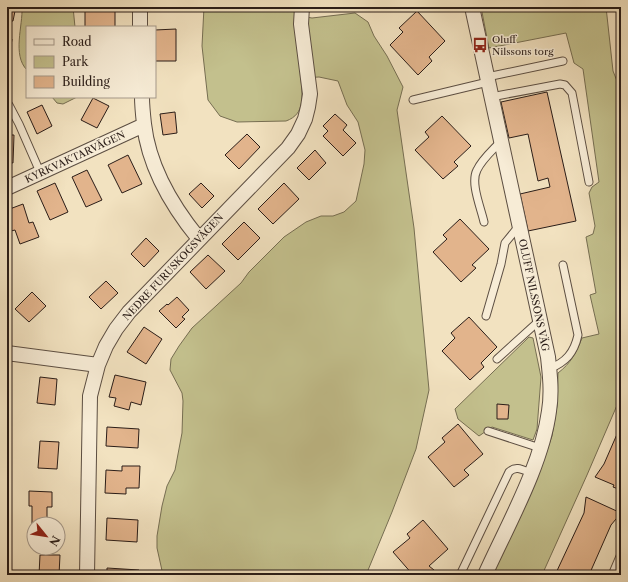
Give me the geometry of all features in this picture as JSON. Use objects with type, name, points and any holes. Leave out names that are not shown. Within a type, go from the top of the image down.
[{"type":"street","points":[[140,7],[140,26]]},
{"type":"street","name":"NEDRE FURUSKOGSVÄGEN","points":[[87,575],[90,396],[98,365],[106,346],[116,329],[129,312],[288,148],[298,134],[305,119],[310,94],[301,24],[302,7]]},
{"type":"street","name":"OLUFF NILSSONS VÄG","points":[[472,7],[548,357],[551,391],[549,412],[540,448],[531,473],[485,575]]},
{"type":"street","points":[[142,98],[144,125],[151,156],[160,178],[182,218],[199,239]]},
{"type":"street","name":"KYRKVAKTARVÄGEN","points":[[7,188],[144,125]]},
{"type":"street","points":[[7,353],[98,365]]},
{"type":"lane","points":[[413,100],[563,61]]},
{"type":"lane","points":[[491,97],[560,84],[569,88],[572,93],[589,182]]},
{"type":"lane","points":[[9,105],[40,172]]},
{"type":"lane","points":[[484,222],[474,184],[474,177],[481,164],[501,141]]},
{"type":"lane","points":[[486,316],[501,264],[505,243],[519,226]]},
{"type":"lane","points":[[549,369],[559,365],[572,353],[576,345],[578,335],[563,265]]},
{"type":"lane","points":[[497,359],[540,320]]},
{"type":"lane","points":[[488,432],[540,448]]},
{"type":"lane","points":[[460,575],[509,472],[512,468],[516,468],[531,473]]},
{"type":"lane","points":[[612,575],[621,554]]},
{"type":"green space","points":[[22,7],[73,7],[75,26],[26,26],[26,68],[20,56],[19,48]]},
{"type":"green space","points":[[204,7],[295,7],[295,15],[312,18],[355,13],[368,22],[374,36],[387,56],[403,87],[397,110],[414,228],[429,390],[416,449],[366,575],[163,575],[157,548],[157,536],[162,506],[167,486],[175,470],[182,433],[182,393],[170,370],[171,359],[192,328],[241,283],[249,272],[284,237],[306,222],[321,216],[333,216],[344,212],[356,201],[364,164],[365,150],[358,122],[347,105],[338,81],[319,77],[301,78],[302,97],[300,109],[297,114],[286,121],[237,122],[220,116],[208,100],[202,46]]},
{"type":"green space","points":[[481,7],[606,7],[613,71],[617,81],[621,82],[621,396],[542,575],[492,575],[540,470],[552,436],[557,406],[558,373],[573,357],[582,338],[599,334],[590,295],[596,293],[586,237],[593,234],[595,226],[589,193],[592,187],[599,182],[583,69],[574,63],[566,33],[489,48]]},
{"type":"green space","points":[[616,7],[621,7],[621,55]]},
{"type":"green space","points":[[53,98],[75,98],[63,104],[57,103]]},
{"type":"green space","points":[[529,337],[533,338],[541,377],[537,429],[533,440],[492,427],[479,436],[458,419],[455,409]]},
{"type":"building","points":[[85,7],[115,7],[115,26],[85,26]]},
{"type":"building","points":[[7,10],[15,11],[13,21],[11,21],[9,39],[12,39],[10,53],[7,52]]},
{"type":"building","points":[[417,11],[445,41],[429,57],[432,61],[418,75],[390,45],[403,32],[399,28]]},
{"type":"building","points":[[176,29],[176,61],[156,61],[156,30]]},
{"type":"building","points":[[547,92],[576,221],[528,231],[520,194],[550,187],[548,178],[538,181],[528,134],[509,138],[501,102]]},
{"type":"building","points":[[93,98],[109,106],[97,128],[81,120]]},
{"type":"building","points":[[42,105],[52,126],[37,134],[27,112]]},
{"type":"building","points":[[175,112],[177,133],[163,135],[160,114]]},
{"type":"building","points":[[335,114],[347,125],[343,130],[356,143],[343,156],[323,136],[328,131],[323,126]]},
{"type":"building","points":[[442,116],[471,146],[454,162],[458,166],[443,179],[415,150],[429,137],[425,132]]},
{"type":"building","points":[[247,134],[260,147],[239,169],[225,155]]},
{"type":"building","points":[[7,135],[14,135],[13,163],[7,162]]},
{"type":"building","points":[[315,150],[326,163],[309,180],[297,168]]},
{"type":"building","points":[[128,155],[142,184],[122,193],[108,165]]},
{"type":"building","points":[[87,170],[102,200],[86,207],[72,177]]},
{"type":"building","points":[[55,183],[68,212],[50,220],[37,191]]},
{"type":"building","points":[[201,183],[214,196],[202,208],[189,194]]},
{"type":"building","points":[[284,183],[299,199],[273,224],[258,209]]},
{"type":"building","points":[[23,204],[29,223],[33,222],[39,237],[20,244],[15,230],[11,231],[7,220],[7,210]]},
{"type":"building","points":[[460,219],[489,249],[472,265],[476,268],[461,282],[433,252],[447,239],[443,235]]},
{"type":"building","points":[[244,222],[260,238],[238,260],[222,244]]},
{"type":"building","points":[[146,238],[159,251],[144,267],[131,254]]},
{"type":"building","points":[[208,255],[225,271],[206,289],[190,272]]},
{"type":"building","points":[[106,281],[118,293],[101,309],[89,297]]},
{"type":"building","points":[[32,292],[46,306],[29,322],[15,309]]},
{"type":"building","points":[[177,297],[189,310],[182,317],[185,319],[176,328],[159,311]]},
{"type":"building","points":[[469,317],[497,347],[481,363],[484,367],[470,380],[442,351],[455,338],[451,333]]},
{"type":"building","points":[[144,327],[162,339],[146,364],[127,352]]},
{"type":"building","points":[[7,373],[10,373],[7,402]]},
{"type":"building","points":[[115,375],[146,382],[141,405],[131,402],[129,410],[114,406],[116,398],[109,397]]},
{"type":"building","points":[[40,377],[57,379],[55,405],[37,403]]},
{"type":"building","points":[[497,404],[509,405],[508,419],[497,419]]},
{"type":"building","points":[[458,424],[483,454],[464,470],[469,475],[454,487],[428,457],[445,442],[442,438]]},
{"type":"building","points":[[621,425],[621,490],[613,487],[614,485],[595,477],[604,464]]},
{"type":"building","points":[[107,427],[139,429],[138,448],[106,446]]},
{"type":"building","points":[[40,441],[59,442],[57,469],[38,468]]},
{"type":"building","points":[[122,466],[140,466],[139,488],[126,488],[126,494],[105,493],[106,470],[122,471]]},
{"type":"building","points":[[29,491],[52,492],[52,507],[47,507],[47,516],[32,516],[32,506],[29,506]]},
{"type":"building","points":[[586,497],[621,513],[611,525],[589,575],[555,575],[584,513]]},
{"type":"building","points":[[107,518],[138,520],[137,542],[106,540]]},
{"type":"building","points":[[423,520],[448,549],[429,566],[434,570],[428,575],[413,575],[393,552],[410,538],[407,534]]},
{"type":"building","points":[[40,556],[60,556],[59,575],[39,575]]},
{"type":"building","points":[[107,568],[139,570],[139,575],[107,575]]},
{"type":"place","name":"Oluff Nilssons torg","points":[[480,45]]}]
